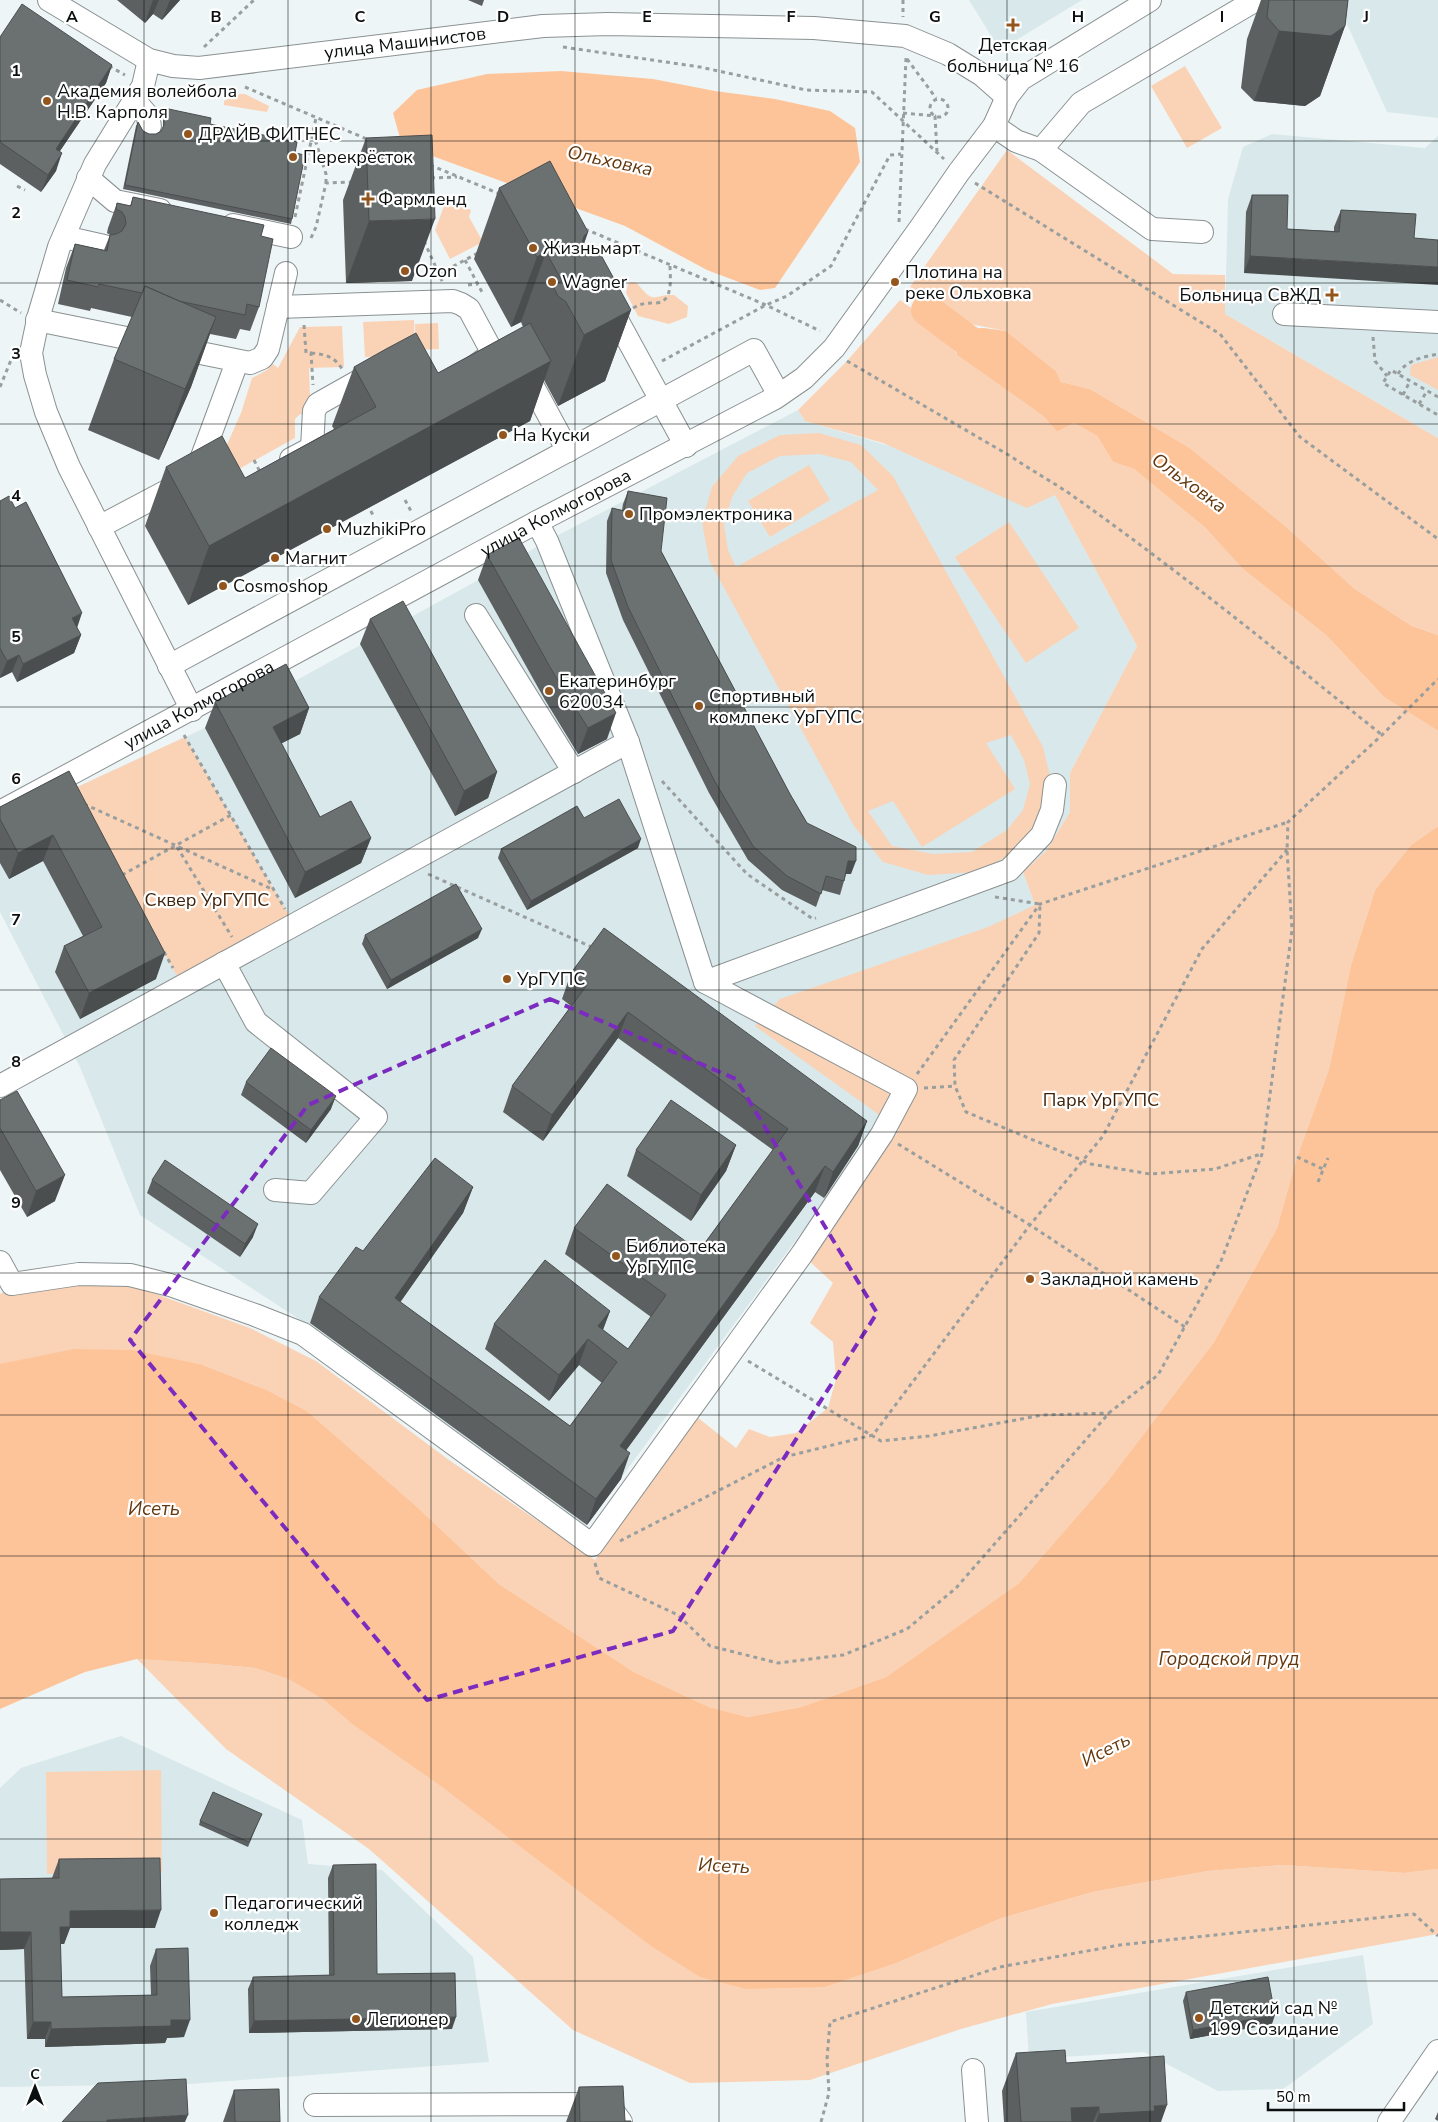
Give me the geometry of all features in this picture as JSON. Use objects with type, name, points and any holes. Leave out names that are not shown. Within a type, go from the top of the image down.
[{"type":"street","name":"улица Машинистов","points":[[49,0],[149,60],[173,66],[199,68],[542,26],[608,24],[814,28],[905,36],[948,54],[982,75],[1007,97]]},
{"type":"street","points":[[1041,150],[1081,103],[1256,0]]},
{"type":"street","points":[[1007,97],[1021,79],[1136,4]]},
{"type":"street","points":[[149,60],[143,86],[135,102],[88,178],[66,233],[37,320],[31,353],[43,403],[69,467],[169,666],[183,715]]},
{"type":"street","name":"улица Колмогорова","points":[[0,812],[183,715],[537,522],[686,446],[779,395],[804,378],[834,348],[922,227],[959,172],[994,126],[1007,97]]},
{"type":"street","points":[[135,102],[147,115],[150,126]]},
{"type":"street","points":[[994,126],[1016,141],[1041,150],[1152,229],[1202,232]]},
{"type":"street","points":[[88,178],[114,201],[180,214]]},
{"type":"street","points":[[217,222],[291,237]]},
{"type":"street","points":[[66,233],[105,241]]},
{"type":"street","points":[[37,320],[237,362],[250,363],[262,358],[268,349],[286,273]]},
{"type":"street","points":[[597,295],[616,317],[686,446]]},
{"type":"street","points":[[278,306],[453,301],[461,304],[468,309],[490,348],[489,356],[478,365],[455,377]]},
{"type":"street","points":[[1284,314],[1438,322]]},
{"type":"street","points":[[169,666],[754,350],[779,395]]},
{"type":"street","points":[[195,476],[237,362]]},
{"type":"street","points":[[258,468],[312,448],[314,411],[318,404],[382,368],[391,368]]},
{"type":"street","points":[[529,379],[568,451]]},
{"type":"street","points":[[99,527],[203,472],[220,478]]},
{"type":"street","points":[[0,1262],[6,1287],[79,1274],[130,1275],[170,1285],[302,1334],[592,1545],[802,1254],[882,1134],[906,1089],[705,982],[628,742],[537,522]]},
{"type":"street","points":[[476,615],[574,772]]},
{"type":"street","points":[[0,1086],[628,742]]},
{"type":"street","points":[[705,982],[1009,870],[1042,835],[1052,810],[1055,786]]},
{"type":"street","points":[[233,958],[256,1022],[376,1117],[311,1193],[275,1190]]},
{"type":"street","points":[[1389,2122],[1438,2052]]},
{"type":"street","points":[[973,2070],[977,2122]]},
{"type":"street","points":[[315,2105],[608,2104],[620,2122]]},
{"type":"path","points":[[204,48],[254,0]]},
{"type":"path","points":[[903,0],[904,22]]},
{"type":"path","points":[[558,47],[700,67],[806,90],[872,92],[947,162]]},
{"type":"path","points":[[899,225],[906,52]]},
{"type":"path","points":[[903,113],[942,117],[948,112],[948,104],[943,99],[936,98],[906,57]]},
{"type":"path","points":[[104,73],[109,66],[128,78]]},
{"type":"path","points":[[245,87],[378,144]]},
{"type":"path","points":[[936,98],[930,103],[930,111],[935,116],[937,152]]},
{"type":"path","points":[[291,237],[316,118]]},
{"type":"path","points":[[313,132],[326,174],[326,183],[320,208]]},
{"type":"path","points":[[645,370],[766,305],[787,296],[830,266],[890,155],[901,154]]},
{"type":"path","points":[[423,162],[504,196]]},
{"type":"path","points":[[424,179],[459,177]]},
{"type":"path","points":[[970,180],[1220,334],[1300,437],[1438,539]]},
{"type":"path","points":[[326,183],[362,181]]},
{"type":"path","points":[[17,186],[25,190]]},
{"type":"path","points":[[583,228],[766,305],[820,331]]},
{"type":"path","points":[[423,240],[444,286]]},
{"type":"path","points":[[439,274],[481,251]]},
{"type":"path","points":[[465,260],[487,300]]},
{"type":"path","points":[[616,317],[645,301],[658,303],[666,299],[670,292],[670,265]]},
{"type":"path","points":[[304,306],[306,353],[312,353],[313,395],[318,404]]},
{"type":"path","points":[[1373,331],[1374,362],[1387,376]]},
{"type":"path","points":[[1398,374],[1402,366],[1419,358],[1438,354]]},
{"type":"path","points":[[843,358],[1012,457],[1032,472],[1071,495],[1264,640],[1382,735]]},
{"type":"path","points":[[1438,397],[1390,370],[1383,383],[1436,414],[1438,409]]},
{"type":"path","points":[[1403,395],[1410,382]]},
{"type":"path","points":[[1419,404],[1427,391]]},
{"type":"path","points":[[365,500],[374,517]]},
{"type":"path","points":[[906,1089],[1040,904],[1288,822],[1396,722],[1438,679]]},
{"type":"path","points":[[183,715],[231,815],[294,924]]},
{"type":"path","points":[[661,779],[747,874],[813,919]]},
{"type":"path","points":[[85,811],[81,803],[275,891]]},
{"type":"path","points":[[117,868],[121,876],[231,815]]},
{"type":"path","points":[[593,1554],[599,1578],[678,1615],[710,1646],[778,1663],[843,1655],[907,1629],[956,1588],[1110,1412],[1158,1375],[1221,1260],[1262,1154],[1292,930],[1287,850],[1288,822]]},
{"type":"path","points":[[176,845],[233,958]]},
{"type":"path","points":[[619,1541],[784,1457],[873,1435],[1030,1225],[1082,1159],[1103,1136],[1202,949],[1287,850]]},
{"type":"path","points":[[405,864],[597,949]]},
{"type":"path","points":[[1040,904],[1040,933],[954,1060],[954,1086],[966,1112],[1091,1164],[1150,1174],[1215,1169],[1262,1154]]},
{"type":"path","points":[[164,952],[182,985]]},
{"type":"path","points":[[906,1089],[954,1086]]},
{"type":"path","points":[[882,1134],[1030,1225],[1185,1327]]},
{"type":"path","points":[[1297,1157],[1323,1169]]},
{"type":"path","points":[[1318,1182],[1328,1158]]},
{"type":"path","points":[[732,1352],[881,1441],[929,1436],[1043,1415],[1110,1412]]},
{"type":"path","points":[[821,2122],[829,2093],[827,2059],[830,2022],[1000,1967],[1120,1945],[1414,1914],[1438,1936]]},
{"type":"highlighted area","points":[[550,999],[736,1079],[877,1313],[673,1631],[427,1700],[130,1340],[308,1105]]},
{"type":"shaded area","name":"Детская больница № 16","points":[[969,0],[1082,0],[1000,50]]},
{"type":"shaded area","points":[[1336,0],[1438,0],[1438,118],[1387,112]]},
{"type":"shaded area","name":"Больница СвЖД","points":[[1272,134],[1425,148],[1438,136],[1438,438],[1225,314],[1228,199],[1243,147]]},
{"type":"shaded area","name":"УрГУПС","points":[[798,410],[805,421],[1055,495],[1137,646],[1070,773],[1070,812],[1046,851],[1023,872],[1035,905],[862,1150],[585,1527],[308,1325],[140,1215],[80,1067],[0,912],[0,828],[73,789],[205,728],[286,686],[547,541]]},
{"type":"shaded area","name":"Педагогический колледж","points":[[121,1736],[302,1820],[308,1864],[382,1870],[473,1957],[489,2062],[189,2084],[0,2087],[0,1788],[21,1768]]},
{"type":"shaded area","name":"Детский сад № 199 Созидание","points":[[1363,1955],[1373,2024],[1283,2089],[1218,2091],[1144,2052],[1029,2059],[1026,2012]]},
{"type":"green space","points":[[1185,66],[1222,128],[1187,148],[1151,86]]},
{"type":"green space","points":[[240,94],[245,94],[269,106],[267,112],[224,105],[224,101]]},
{"type":"green space","points":[[1007,150],[1173,274],[1225,275],[1225,314],[1438,438],[1438,635],[1412,626],[1355,589],[1284,525],[1190,448],[1090,389],[1061,382],[1056,371],[1006,331],[955,321],[910,287]]},
{"type":"green space","points":[[446,201],[471,210],[469,217],[483,242],[450,259],[435,230]]},
{"type":"green space","points":[[632,282],[637,283],[651,297],[674,295],[688,306],[687,317],[669,324],[638,316],[626,293],[628,284]]},
{"type":"green space","name":"Парк УрГУПС","points":[[900,300],[945,332],[957,355],[1043,416],[1057,432],[1074,423],[1097,436],[1113,462],[1134,469],[1206,527],[1243,569],[1327,636],[1384,697],[1438,731],[1438,826],[1411,845],[1375,890],[1351,965],[1329,1069],[1297,1157],[1277,1228],[1214,1342],[1107,1482],[1019,1583],[886,1677],[801,1707],[748,1717],[709,1707],[634,1672],[499,1584],[415,1505],[307,1411],[267,1390],[203,1365],[0,1364],[0,1294],[11,1288],[131,1285],[250,1328],[316,1361],[449,1460],[595,1560],[697,1417],[736,1448],[749,1429],[770,1437],[796,1433],[828,1408],[836,1379],[833,1342],[810,1323],[833,1283],[807,1259],[899,1129],[755,1026],[780,999],[988,927],[1035,905],[1023,872],[1046,851],[1070,812],[1070,773],[1137,646],[1055,495],[1027,508],[883,443],[805,421],[798,410],[847,361]]},
{"type":"green space","points":[[414,320],[415,355],[365,357],[363,322]]},
{"type":"green space","points":[[438,323],[439,349],[416,350],[415,324]]},
{"type":"green space","points":[[342,326],[344,367],[309,368],[310,397],[302,415],[300,414],[295,419],[295,438],[239,469],[221,458],[241,413],[252,378],[267,370],[273,364],[278,368],[300,327]]},
{"type":"green space","points":[[1438,357],[1438,390],[1410,375],[1411,365]]},
{"type":"green space","points":[[819,433],[861,445],[893,476],[1043,747],[1051,780],[1039,823],[1022,848],[978,872],[928,875],[883,862],[854,826],[709,560],[702,522],[712,487],[738,456],[780,435]],"holes":[[[820,454],[851,462],[878,490],[736,567],[728,550],[724,525],[732,497],[747,473],[780,456]],[[1011,735],[1024,760],[1030,784],[1023,810],[1007,830],[972,852],[933,854],[892,846],[868,811],[893,801],[922,847],[1015,789],[986,743]]]},
{"type":"green space","points":[[809,465],[830,500],[770,537],[748,501]]},
{"type":"green space","points":[[1009,522],[1079,628],[1026,663],[955,557]]},
{"type":"green space","name":"Сквер УрГУПС","points":[[185,737],[294,924],[182,985],[73,789]]},
{"type":"green space","points":[[137,1659],[255,1668],[288,1679],[324,1700],[353,1725],[446,1790],[899,1962],[1002,1918],[1093,1892],[1208,1871],[1283,1865],[1404,1873],[1438,1869],[1438,1934],[1052,2004],[961,2029],[810,2080],[690,2083],[573,2030],[369,1849],[226,1749]]},
{"type":"green space","points":[[161,1770],[162,1872],[47,1874],[46,1772]]},
{"type":"water","points":[[561,71],[653,79],[715,91],[775,99],[830,111],[855,128],[860,162],[775,288],[760,290],[707,270],[625,226],[402,145],[393,113],[417,90],[487,74]]},
{"type":"water","points":[[984,328],[1006,331],[1056,371],[1061,382],[1090,389],[1190,448],[1284,525],[1355,589],[1412,626],[1438,635],[1438,731],[1384,697],[1327,636],[1243,569],[1205,527],[1134,469],[1113,462],[1097,436],[1074,423],[1057,432],[1043,416],[957,355],[951,329]]},
{"type":"water","name":"Городской пруд","points":[[1438,826],[1438,1869],[1404,1873],[1283,1865],[1208,1871],[1093,1892],[1002,1918],[899,1962],[824,1987],[746,1989],[700,1977],[651,1946],[446,1790],[353,1725],[324,1700],[288,1679],[255,1668],[137,1659],[85,1672],[0,1709],[0,1364],[74,1349],[132,1350],[203,1365],[267,1390],[307,1411],[415,1505],[499,1584],[634,1672],[709,1707],[748,1717],[801,1707],[886,1677],[1019,1583],[1107,1482],[1214,1342],[1277,1228],[1297,1157],[1329,1069],[1351,965],[1375,890],[1411,845]]},
{"type":"building","points":[[1269,0],[1348,0],[1345,26],[1331,36],[1279,31],[1267,17]]},
{"type":"building","name":"Академия волейбола Н.В. Карполя","points":[[22,4],[112,65],[56,149],[62,153],[48,175],[0,142],[0,37]]},
{"type":"building","points":[[164,108],[211,118],[210,124],[297,142],[295,153],[305,155],[292,219],[125,185],[138,122],[143,131],[149,134],[156,134],[161,131],[164,125]]},
{"type":"building","points":[[432,135],[435,219],[369,221],[366,138]]},
{"type":"building","points":[[550,161],[588,232],[584,236],[582,243],[583,250],[594,257],[601,255],[631,310],[584,335],[566,302],[558,296],[553,286],[562,281],[546,252],[537,257],[499,188]]},
{"type":"building","points":[[1252,195],[1288,195],[1287,229],[1339,232],[1341,210],[1416,214],[1414,238],[1438,240],[1438,267],[1250,256]]},
{"type":"building","points":[[133,197],[264,225],[261,236],[273,239],[259,307],[247,304],[245,315],[179,301],[145,286],[142,293],[99,284],[98,287],[67,280],[75,244],[107,251],[110,235],[122,231],[126,224],[122,212],[116,209],[117,203],[131,206]]},
{"type":"building","points":[[145,286],[216,317],[185,389],[114,359]]},
{"type":"building","points":[[530,323],[551,361],[209,546],[166,467],[222,436],[245,478],[376,407],[354,367],[386,349],[416,333],[438,373]]},
{"type":"building","name":"Спортивный комлпекс УрГУПС","points":[[628,491],[667,498],[661,551],[790,794],[807,823],[856,847],[856,861],[848,861],[844,881],[826,876],[821,894],[787,876],[753,846],[714,780],[628,607],[611,560],[612,508],[624,511]]},
{"type":"building","points":[[9,496],[15,508],[26,502],[82,613],[72,618],[81,635],[23,664],[19,655],[7,661],[0,648],[0,501]]},
{"type":"building","points":[[519,538],[616,713],[588,728],[554,674],[487,555]]},
{"type":"building","points":[[403,601],[497,772],[464,791],[370,619]]},
{"type":"building","points":[[286,664],[309,708],[273,727],[320,817],[351,801],[371,838],[305,872],[215,702]]},
{"type":"building","points":[[69,771],[165,953],[89,993],[64,946],[102,927],[53,835],[18,853],[0,819],[0,807]]},
{"type":"building","points":[[619,799],[641,839],[531,901],[501,849],[577,806],[584,818]]},
{"type":"building","points":[[456,884],[482,929],[391,980],[365,935]]},
{"type":"building","points":[[604,928],[867,1121],[833,1172],[825,1166],[620,1446],[630,1453],[596,1499],[319,1297],[356,1247],[363,1251],[435,1158],[473,1187],[395,1298],[570,1426],[617,1362],[588,1339],[559,1375],[494,1324],[545,1260],[610,1311],[598,1326],[628,1349],[666,1295],[574,1228],[607,1184],[699,1251],[788,1129],[628,1012],[552,1115],[512,1086],[587,985],[571,973]]},
{"type":"building","points":[[271,1048],[336,1096],[311,1130],[246,1082]]},
{"type":"building","points":[[17,1091],[65,1175],[36,1191],[0,1128],[0,1100]]},
{"type":"building","points":[[671,1100],[736,1145],[701,1195],[636,1150]]},
{"type":"building","points":[[165,1160],[258,1224],[245,1244],[152,1180]]},
{"type":"building","points":[[213,1792],[262,1814],[249,1842],[200,1821]]},
{"type":"building","points":[[160,1858],[161,1910],[70,1911],[70,1927],[60,1927],[62,1997],[157,1995],[156,1949],[188,1948],[190,2020],[171,2020],[171,2026],[51,2029],[51,2022],[33,2022],[31,1932],[0,1932],[0,1879],[59,1878],[59,1859]]},
{"type":"building","points":[[376,1864],[377,1974],[455,1973],[456,2017],[254,2021],[253,1977],[334,1975],[333,1865]]},
{"type":"building","points":[[1268,1977],[1275,2015],[1193,2030],[1186,1992]]},
{"type":"building","points":[[1065,2050],[1066,2063],[1164,2056],[1167,2105],[1154,2106],[1155,2111],[1099,2114],[1099,2107],[1071,2108],[1072,2122],[1021,2122],[1016,2053]]},
{"type":"building","points":[[186,2079],[188,2115],[107,2120],[107,2122],[62,2122],[98,2083]]},
{"type":"building","points":[[623,2086],[625,2121],[631,2122],[580,2122],[579,2087]]},
{"type":"building","points":[[279,2089],[280,2122],[235,2122],[234,2090]]},
{"type":"waterway","name":"Ольховка","points":[[927,310],[987,355]]},
{"type":"place","name":"Детская больница № 16","points":[[1013,25]]},
{"type":"place","name":"Академия волейбола Н.В. Карполя","points":[[47,101]]},
{"type":"place","name":"ДРАЙВ ФИТНЕС","points":[[188,134]]},
{"type":"place","name":"Перекрёсток","points":[[293,157]]},
{"type":"place","name":"Фармленд","points":[[368,199]]},
{"type":"place","name":"Жизньмарт","points":[[533,248]]},
{"type":"place","name":"Ozon","points":[[405,271]]},
{"type":"place","name":"Wagner","points":[[552,282]]},
{"type":"place","name":"Плотина на реке Ольховка","points":[[895,282]]},
{"type":"place","name":"Больница СвЖД","points":[[1332,295]]},
{"type":"place","name":"На Куски","points":[[503,435]]},
{"type":"place","name":"Промэлектроника","points":[[629,514]]},
{"type":"place","name":"MuzhikiPro","points":[[327,529]]},
{"type":"place","name":"Магнит","points":[[275,558]]},
{"type":"place","name":"Cosmoshop","points":[[223,586]]},
{"type":"place","name":"Екатеринбург 620034","points":[[549,691]]},
{"type":"place","name":"Спортивный комлпекс УрГУПС","points":[[699,706]]},
{"type":"place","name":"УрГУПС","points":[[507,979]]},
{"type":"place","name":"Библиотека УрГУПС","points":[[616,1256]]},
{"type":"place","name":"Закладной камень","points":[[1030,1279]]},
{"type":"place","name":"Педагогический колледж","points":[[214,1913]]},
{"type":"place","name":"Детский сад № 199 Созидание","points":[[1199,2018]]},
{"type":"place","name":"Легионер","points":[[356,2019]]},
{"type":"water label","name":"Исеть","points":[[154,1509]]},
{"type":"water label","name":"Исеть","points":[[1106,1750]]},
{"type":"water label","name":"Исеть","points":[[724,1866]]}]
